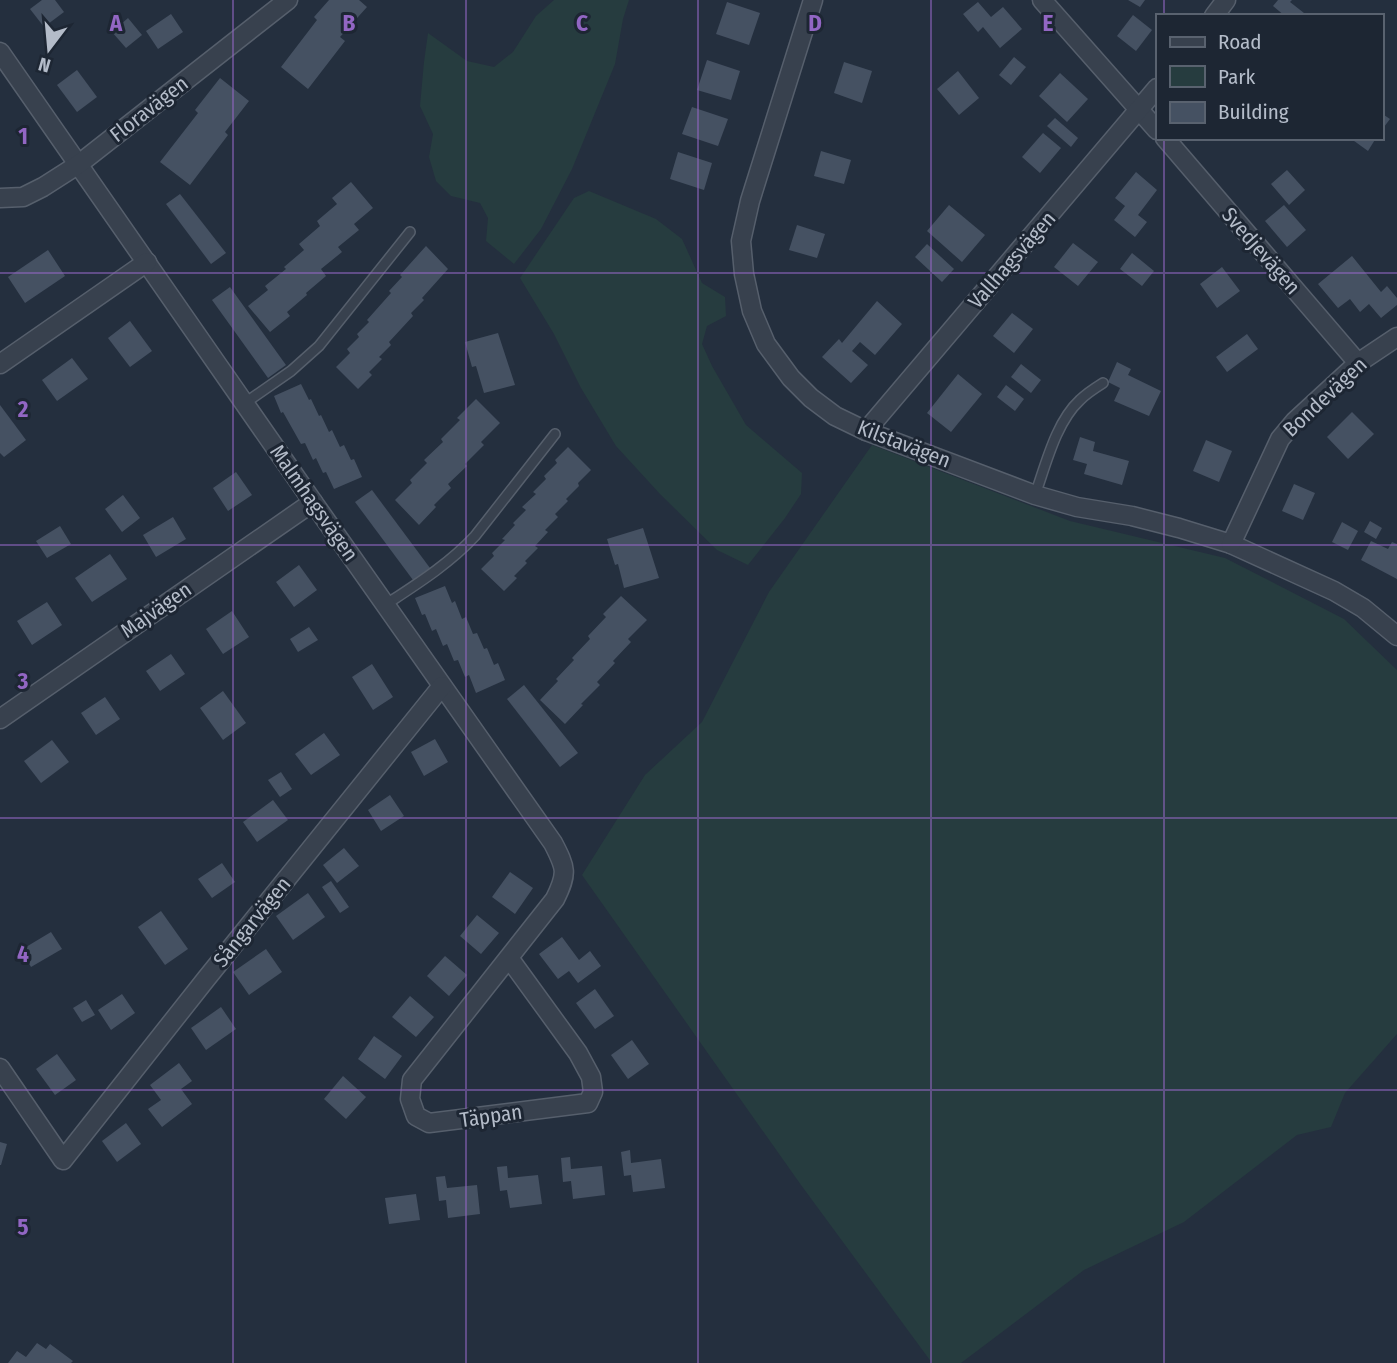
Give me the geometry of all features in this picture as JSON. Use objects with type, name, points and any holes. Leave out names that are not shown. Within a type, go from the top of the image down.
[{"type":"street","name":"Floravägen","points":[[0,198],[23,197],[79,164],[288,0]]},
{"type":"street","name":"Kilstavägen","points":[[813,0],[750,201],[741,241],[744,274],[752,311],[766,344],[790,378],[835,416],[866,431],[1035,495],[1077,507],[1132,516],[1231,544],[1334,590],[1363,608],[1397,636]]},
{"type":"street","points":[[1042,0],[1156,129]]},
{"type":"street","name":"Malmhagsvägen","points":[[0,52],[553,843],[563,863],[564,882],[555,899],[509,958]]},
{"type":"street","name":"Vallhagsvägen","points":[[866,431],[1156,90]]},
{"type":"street","name":"Svedjevägen","points":[[1167,140],[1358,363]]},
{"type":"street","points":[[0,364],[147,262]]},
{"type":"street","name":"Bondevägen","points":[[1231,544],[1280,439],[1358,363],[1397,337]]},
{"type":"street","name":"Majvägen","points":[[0,719],[313,502]]},
{"type":"street","name":"Sångarvägen","points":[[0,1068],[63,1160],[442,686]]},
{"type":"street","name":"Täppan","points":[[509,958],[578,1053],[591,1076],[593,1092],[588,1103],[429,1123],[416,1116],[410,1099],[412,1080],[509,958]]},
{"type":"lane","points":[[245,403],[291,371],[319,346],[410,232]]},
{"type":"lane","points":[[1035,495],[1054,440],[1068,414],[1079,400],[1102,383]]},
{"type":"lane","points":[[385,605],[439,569],[460,551],[555,434]]},
{"type":"green space","points":[[554,0],[629,0],[615,64],[572,169],[541,229],[514,264],[486,241],[488,218],[480,203],[451,196],[436,181],[429,157],[433,134],[420,106],[428,33],[467,61],[494,67],[513,52],[536,16]]},
{"type":"green space","points":[[589,191],[656,219],[682,239],[702,283],[725,297],[726,316],[707,326],[702,344],[712,366],[746,425],[802,473],[801,494],[748,565],[717,550],[616,446],[520,278],[574,198]]},
{"type":"green space","points":[[872,445],[1070,521],[1225,558],[1344,619],[1397,670],[1397,1034],[1345,1093],[1331,1127],[1297,1135],[1184,1222],[1084,1270],[961,1363],[932,1363],[801,1185],[582,875],[645,775],[702,722],[769,592]]},
{"type":"building","points":[[42,0],[55,0],[64,12],[44,27],[30,9]]},
{"type":"building","points":[[329,0],[359,0],[367,7],[340,37],[345,41],[308,89],[281,67],[317,20],[314,17]]},
{"type":"building","points":[[1128,0],[1145,0],[1140,7]]},
{"type":"building","points":[[1278,0],[1292,0],[1290,2],[1304,13],[1283,14],[1273,6]]},
{"type":"building","points":[[727,2],[760,13],[749,45],[716,34]]},
{"type":"building","points":[[978,2],[991,17],[1003,7],[1022,29],[1000,48],[983,27],[978,32],[963,14]]},
{"type":"building","points":[[171,14],[183,32],[158,49],[146,31]]},
{"type":"building","points":[[1133,15],[1152,30],[1136,51],[1117,36]]},
{"type":"building","points":[[128,18],[142,35],[126,48],[112,32]]},
{"type":"building","points":[[1014,57],[1026,67],[1011,85],[999,75]]},
{"type":"building","points":[[707,60],[740,71],[731,100],[697,90]]},
{"type":"building","points":[[844,62],[872,71],[862,103],[834,93]]},
{"type":"building","points":[[77,70],[97,97],[77,112],[57,85]]},
{"type":"building","points":[[958,71],[979,98],[959,115],[937,89]]},
{"type":"building","points":[[1060,73],[1088,99],[1067,122],[1039,96]]},
{"type":"building","points":[[220,78],[249,101],[225,132],[228,135],[190,185],[160,162],[198,113],[195,110]]},
{"type":"building","points":[[692,107],[728,119],[718,146],[682,134]]},
{"type":"building","points":[[1383,114],[1390,119],[1383,128]]},
{"type":"building","points":[[1055,118],[1078,138],[1071,147],[1047,126]]},
{"type":"building","points":[[1043,133],[1061,148],[1040,173],[1022,157]]},
{"type":"building","points":[[1353,140],[1375,140],[1368,151]]},
{"type":"building","points":[[821,151],[851,160],[844,184],[814,176]]},
{"type":"building","points":[[678,152],[712,163],[704,190],[670,179]]},
{"type":"building","points":[[1287,170],[1305,190],[1289,205],[1271,184]]},
{"type":"building","points":[[1136,172],[1157,190],[1138,215],[1147,222],[1135,237],[1114,220],[1125,206],[1115,198]]},
{"type":"building","points":[[351,182],[373,208],[354,224],[359,230],[338,247],[342,252],[321,269],[326,276],[287,312],[290,316],[270,332],[248,306],[268,290],[265,286],[304,250],[299,244],[320,226],[317,221],[337,204],[332,198]]},
{"type":"building","points":[[180,194],[226,253],[211,264],[166,204]]},
{"type":"building","points":[[949,205],[985,235],[962,262],[927,231]]},
{"type":"building","points":[[1284,205],[1306,230],[1287,247],[1265,221]]},
{"type":"building","points":[[797,225],[825,234],[817,258],[789,250]]},
{"type":"building","points":[[1073,243],[1098,262],[1078,286],[1054,267]]},
{"type":"building","points":[[927,244],[954,269],[942,282],[915,257]]},
{"type":"building","points":[[426,246],[448,269],[422,298],[424,300],[411,313],[413,316],[389,342],[391,345],[379,357],[382,359],[369,372],[372,375],[358,389],[336,367],[350,353],[347,349],[359,337],[357,334],[369,322],[367,320],[391,293],[389,291],[402,277],[400,275]]},
{"type":"building","points":[[48,250],[65,276],[25,303],[8,277]]},
{"type":"building","points":[[1132,253],[1154,271],[1142,286],[1120,269]]},
{"type":"building","points":[[1352,256],[1381,292],[1387,286],[1397,298],[1397,305],[1381,318],[1369,304],[1360,312],[1350,299],[1338,308],[1318,284]]},
{"type":"building","points":[[1222,267],[1240,291],[1217,308],[1200,284]]},
{"type":"building","points":[[230,287],[286,365],[268,378],[212,300]]},
{"type":"building","points":[[877,301],[902,324],[875,355],[860,342],[852,351],[868,365],[851,383],[822,357],[839,339],[842,343]]},
{"type":"building","points":[[1012,313],[1033,329],[1014,353],[993,336]]},
{"type":"building","points":[[130,321],[152,351],[130,367],[108,338]]},
{"type":"building","points":[[498,333],[515,385],[484,393],[476,366],[472,367],[465,342]]},
{"type":"building","points":[[1247,334],[1258,349],[1227,372],[1216,357]]},
{"type":"building","points":[[72,358],[88,379],[57,401],[42,380]]},
{"type":"building","points":[[1117,362],[1131,369],[1128,375],[1161,391],[1149,416],[1114,401],[1120,388],[1108,382]]},
{"type":"building","points":[[1021,364],[1041,380],[1031,393],[1011,377]]},
{"type":"building","points":[[958,374],[982,394],[951,432],[927,413]]},
{"type":"building","points":[[301,384],[329,432],[332,430],[340,447],[344,445],[351,460],[354,459],[362,477],[334,489],[316,458],[313,460],[305,443],[301,444],[283,412],[281,413],[274,396]]},
{"type":"building","points":[[1006,385],[1024,399],[1015,411],[997,397]]},
{"type":"building","points":[[476,399],[500,423],[481,442],[484,445],[448,484],[451,488],[419,525],[395,500],[427,463],[424,460],[443,442],[441,439],[460,420],[457,418]]},
{"type":"building","points":[[0,405],[26,440],[4,457],[0,453]]},
{"type":"building","points":[[1352,412],[1374,434],[1348,459],[1327,437]]},
{"type":"building","points":[[1080,437],[1095,442],[1093,451],[1129,461],[1122,485],[1084,474],[1087,464],[1073,460]]},
{"type":"building","points":[[1206,440],[1232,451],[1219,482],[1193,471]]},
{"type":"building","points":[[568,447],[591,470],[555,514],[558,517],[545,530],[548,532],[535,546],[538,548],[514,576],[517,578],[504,591],[481,569],[494,556],[492,553],[505,540],[502,539],[515,525],[513,523],[526,510],[522,507],[536,494],[533,492],[557,463],[555,460]]},
{"type":"building","points":[[236,472],[252,495],[228,511],[213,488]]},
{"type":"building","points":[[1294,484],[1315,493],[1303,520],[1282,511]]},
{"type":"building","points":[[372,490],[430,568],[413,580],[355,502]]},
{"type":"building","points":[[123,495],[140,518],[122,532],[105,509]]},
{"type":"building","points":[[173,517],[186,539],[156,557],[143,535]]},
{"type":"building","points":[[1370,521],[1382,528],[1376,539],[1364,532]]},
{"type":"building","points":[[1342,522],[1358,531],[1348,550],[1332,542]]},
{"type":"building","points":[[60,526],[71,544],[47,558],[36,541]]},
{"type":"building","points":[[643,528],[659,578],[624,588],[618,564],[615,565],[607,539]]},
{"type":"building","points":[[1371,541],[1388,549],[1392,542],[1397,544],[1397,579],[1361,560]]},
{"type":"building","points":[[110,554],[127,579],[92,602],[75,578]]},
{"type":"building","points":[[299,565],[317,590],[294,607],[276,582]]},
{"type":"building","points":[[445,586],[462,619],[466,617],[473,634],[477,633],[484,649],[487,648],[494,665],[498,663],[505,680],[476,693],[469,675],[465,677],[447,644],[443,646],[436,629],[432,631],[415,598]]},
{"type":"building","points":[[621,596],[647,620],[628,639],[631,642],[597,682],[600,685],[565,724],[540,700],[590,639],[588,636],[606,617],[603,614]]},
{"type":"building","points":[[47,602],[62,625],[32,645],[17,621]]},
{"type":"building","points":[[232,611],[249,637],[223,654],[206,629]]},
{"type":"building","points":[[309,627],[318,640],[298,652],[290,639]]},
{"type":"building","points":[[171,654],[185,674],[160,691],[146,671]]},
{"type":"building","points":[[372,664],[393,697],[373,710],[352,677]]},
{"type":"building","points":[[524,685],[578,753],[560,767],[507,699]]},
{"type":"building","points":[[223,691],[246,723],[223,740],[200,708]]},
{"type":"building","points":[[105,697],[120,719],[96,735],[81,713]]},
{"type":"building","points":[[324,733],[340,755],[311,775],[295,754]]},
{"type":"building","points":[[435,739],[448,762],[424,776],[411,752]]},
{"type":"building","points":[[52,740],[69,762],[41,783],[24,761]]},
{"type":"building","points":[[281,772],[292,789],[280,797],[268,780]]},
{"type":"building","points":[[390,795],[404,816],[381,831],[368,810]]},
{"type":"building","points":[[273,800],[288,820],[257,842],[243,822]]},
{"type":"building","points":[[344,848],[359,866],[337,883],[323,865]]},
{"type":"building","points":[[222,863],[235,882],[212,898],[198,879]]},
{"type":"building","points":[[510,872],[533,888],[515,914],[492,897]]},
{"type":"building","points":[[331,881],[349,907],[340,913],[322,887]]},
{"type":"building","points":[[308,893],[325,917],[293,940],[276,916]]},
{"type":"building","points":[[161,911],[188,949],[165,965],[138,927]]},
{"type":"building","points":[[477,915],[499,933],[481,954],[460,936]]},
{"type":"building","points":[[51,932],[62,949],[31,967],[21,950]]},
{"type":"building","points":[[562,937],[579,960],[590,951],[601,966],[578,983],[569,971],[558,979],[539,954]]},
{"type":"building","points":[[266,949],[282,972],[249,995],[233,972]]},
{"type":"building","points":[[445,956],[467,975],[449,996],[427,976]]},
{"type":"building","points":[[595,989],[614,1016],[595,1029],[576,1003]]},
{"type":"building","points":[[122,994],[135,1013],[111,1030],[98,1010]]},
{"type":"building","points":[[410,996],[434,1017],[416,1037],[392,1017]]},
{"type":"building","points":[[86,1000],[95,1015],[82,1022],[73,1008]]},
{"type":"building","points":[[221,1007],[236,1029],[206,1050],[191,1028]]},
{"type":"building","points":[[374,1036],[402,1056],[385,1079],[358,1059]]},
{"type":"building","points":[[632,1040],[649,1064],[628,1079],[611,1055]]},
{"type":"building","points":[[57,1054],[76,1080],[55,1095],[36,1069]]},
{"type":"building","points":[[179,1063],[192,1081],[181,1089],[192,1104],[162,1127],[148,1109],[161,1100],[150,1085]]},
{"type":"building","points":[[343,1076],[366,1097],[346,1119],[324,1099]]},
{"type":"building","points":[[126,1123],[141,1144],[117,1162],[102,1141]]},
{"type":"building","points":[[0,1142],[7,1144],[1,1165],[0,1165]]},
{"type":"building","points":[[630,1150],[631,1163],[661,1159],[665,1188],[633,1192],[631,1175],[624,1176],[621,1152]]},
{"type":"building","points":[[570,1157],[571,1169],[602,1166],[605,1195],[573,1199],[571,1181],[563,1182],[561,1158]]},
{"type":"building","points":[[507,1166],[508,1178],[538,1175],[542,1204],[510,1208],[507,1190],[500,1191],[497,1167]]},
{"type":"building","points":[[445,1176],[447,1188],[477,1185],[480,1214],[448,1218],[446,1200],[439,1201],[436,1177]]},
{"type":"building","points":[[416,1194],[420,1220],[389,1224],[385,1198]]},
{"type":"building","points":[[37,1343],[46,1349],[50,1344],[73,1361],[8,1363],[17,1351],[26,1357]]}]
